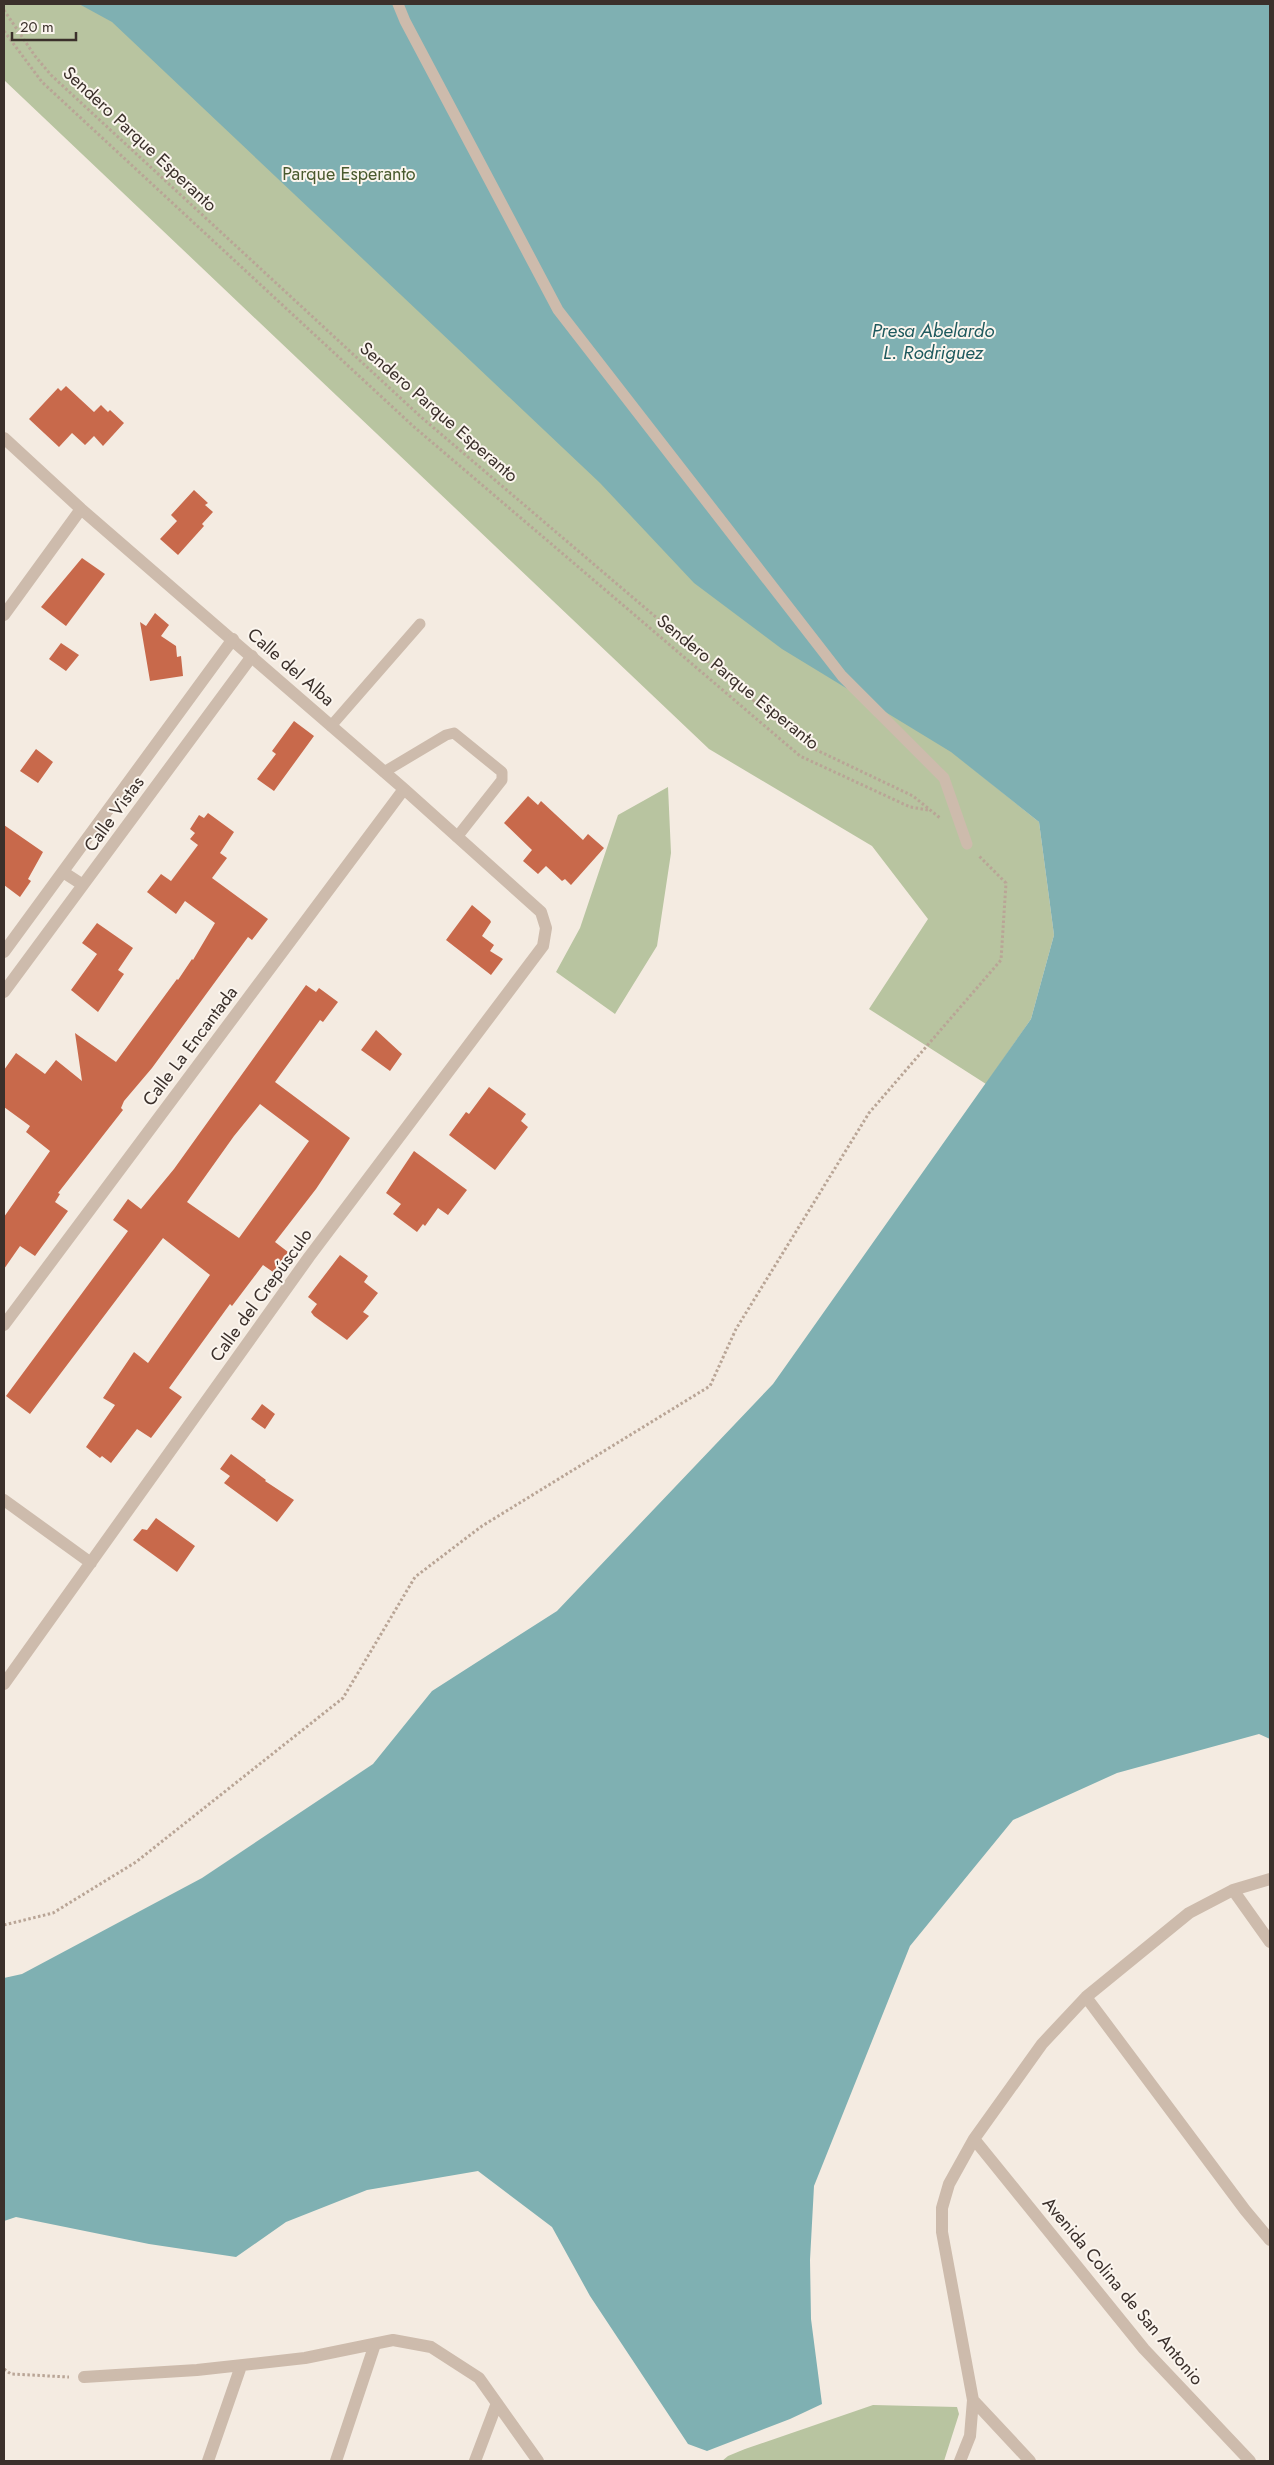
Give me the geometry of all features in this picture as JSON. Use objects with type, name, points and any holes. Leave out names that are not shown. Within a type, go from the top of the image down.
[{"type":"street","name":"Calle del Alba","points":[[4,438],[81,510],[233,639],[541,912],[546,928]]},
{"type":"street","points":[[4,615],[81,510]]},
{"type":"street","name":"Calle Vistas","points":[[4,952],[233,639]]},
{"type":"street","name":"Calle Vistas","points":[[4,992],[252,656]]},
{"type":"street","name":"Calle La Encantada","points":[[4,1325],[404,789]]},
{"type":"street","points":[[62,872],[83,886]]},
{"type":"street","name":"Calle del Crepúsculo","points":[[4,1684],[309,1257],[543,946],[546,928]]},
{"type":"street","points":[[4,1500],[91,1563]]},
{"type":"street","points":[[960,2461],[970,2436],[974,2400],[942,2232],[942,2208],[949,2184],[974,2139],[1042,2044],[1086,1997],[1189,1913],[1232,1890],[1270,1879]]},
{"type":"street","points":[[1232,1890],[1270,1942]]},
{"type":"street","points":[[1086,1997],[1239,2202],[1270,2240]]},
{"type":"street","name":"Avenida Colina de San Antonio","points":[[974,2139],[1144,2349],[1250,2461]]},
{"type":"street","points":[[84,2377],[241,2366],[305,2358],[394,2340],[431,2348],[479,2378],[538,2461]]},
{"type":"street","points":[[336,2461],[375,2344]]},
{"type":"street","points":[[208,2461],[241,2366]]},
{"type":"street","points":[[974,2400],[1030,2461]]},
{"type":"street","points":[[475,2461],[497,2403]]},
{"type":"lane","points":[[398,4],[405,21],[558,310],[842,676],[944,778],[967,844]]},
{"type":"lane","points":[[331,726],[420,624]]},
{"type":"lane","points":[[384,772],[446,735],[454,733],[502,772],[502,780],[457,837]]},
{"type":"path","name":"Sendero Parque Esperanto","points":[[4,10],[35,56],[51,75],[421,417],[806,745],[913,796],[929,810]]},
{"type":"path","name":"Sendero Parque Esperanto","points":[[4,31],[42,82],[413,426],[800,756],[910,807],[929,810]]},
{"type":"path","points":[[929,810],[944,821]]},
{"type":"path","points":[[4,1925],[53,1913],[136,1862],[343,1698],[415,1577],[482,1526],[710,1386],[736,1329],[869,1113],[1001,960],[1006,884],[967,844]]},
{"type":"path","points":[[4,2369],[11,2374],[84,2377]]},
{"type":"green space","name":"Parque Esperanto","points":[[4,4],[461,4],[951,751],[1039,822],[1054,935],[1031,1019],[986,1084],[869,1009],[928,919],[872,846],[709,749],[4,80]]},
{"type":"green space","points":[[668,787],[671,853],[657,946],[615,1014],[556,972],[580,928],[618,815]]},
{"type":"green space","points":[[873,2405],[957,2407],[959,2414],[944,2461],[722,2461],[728,2456],[745,2449]]},
{"type":"water","name":"Presa Abelardo L. Rodriguez","points":[[79,4],[1270,4],[1270,1739],[1259,1734],[1117,1773],[1013,1820],[910,1946],[814,2186],[810,2260],[811,2319],[822,2404],[790,2419],[707,2451],[688,2444],[590,2296],[552,2227],[478,2171],[367,2190],[286,2222],[236,2257],[149,2244],[16,2217],[4,2221],[4,1978],[22,1974],[202,1878],[373,1764],[432,1691],[557,1611],[773,1384],[1031,1019],[1054,935],[1039,822],[951,752],[782,649],[694,583],[600,483],[112,22]]},
{"type":"building","points":[[66,386],[94,412],[101,405],[108,412],[110,410],[124,423],[103,446],[94,436],[85,445],[72,433],[59,447],[29,419],[58,388],[61,391]]},
{"type":"building","points":[[194,490],[208,503],[205,505],[213,512],[202,524],[204,526],[178,555],[160,539],[177,521],[171,515]]},
{"type":"building","points":[[82,558],[105,574],[66,626],[41,607]]},
{"type":"building","points":[[155,613],[169,625],[161,636],[176,646],[177,657],[181,656],[183,676],[150,681],[140,622],[146,626]]},
{"type":"building","points":[[61,643],[79,655],[66,671],[49,659]]},
{"type":"building","points":[[294,721],[314,736],[274,791],[257,779],[276,754],[272,751]]},
{"type":"building","points":[[36,749],[53,762],[38,783],[20,771]]},
{"type":"building","points":[[528,796],[538,805],[541,801],[583,840],[588,834],[604,848],[571,885],[565,879],[562,881],[546,866],[538,874],[523,861],[532,850],[504,823]]},
{"type":"building","points":[[208,813],[234,832],[220,853],[227,858],[212,878],[268,919],[252,940],[248,937],[152,1068],[124,1101],[121,1108],[123,1110],[58,1193],[60,1194],[55,1202],[68,1211],[35,1256],[20,1246],[4,1269],[4,1217],[50,1151],[26,1132],[30,1126],[4,1107],[4,1070],[16,1053],[45,1074],[56,1060],[82,1081],[75,1033],[116,1062],[193,960],[215,923],[185,901],[176,914],[147,892],[161,874],[171,881],[198,845],[190,839],[195,833],[190,829],[199,815],[204,818]]},
{"type":"building","points":[[4,825],[43,852],[28,879],[31,881],[20,897],[4,885]]},
{"type":"building","points":[[472,905],[490,920],[491,922],[482,936],[494,945],[490,951],[503,959],[491,975],[446,940]]},
{"type":"building","points":[[97,923],[133,948],[118,970],[124,974],[98,1012],[71,990],[97,954],[82,943]]},
{"type":"building","points":[[306,985],[316,992],[319,988],[338,1002],[323,1022],[320,1020],[275,1082],[350,1138],[316,1189],[275,1242],[288,1252],[273,1272],[263,1265],[232,1306],[230,1304],[169,1388],[182,1397],[151,1438],[137,1429],[111,1463],[102,1456],[100,1458],[86,1447],[115,1405],[103,1398],[134,1352],[148,1363],[210,1275],[163,1238],[30,1414],[6,1396],[128,1231],[113,1220],[128,1199],[141,1209],[174,1169]],"holes":[[[260,1104],[309,1141],[239,1238],[187,1202],[234,1136]]]},
{"type":"building","points":[[376,1030],[402,1054],[390,1071],[361,1050]]},
{"type":"building","points":[[489,1087],[526,1114],[521,1121],[528,1127],[495,1170],[449,1135],[466,1112],[469,1114]]},
{"type":"building","points":[[414,1151],[467,1190],[448,1215],[438,1208],[425,1226],[423,1224],[417,1232],[393,1214],[401,1204],[386,1193]]},
{"type":"building","points":[[340,1255],[368,1276],[364,1282],[378,1293],[363,1312],[369,1316],[347,1340],[314,1316],[311,1312],[317,1304],[308,1297]]},
{"type":"building","points":[[262,1404],[275,1414],[265,1429],[251,1419]]},
{"type":"building","points":[[231,1454],[265,1481],[294,1500],[277,1522],[224,1483],[230,1476],[220,1469]]},
{"type":"building","points":[[156,1518],[195,1546],[177,1572],[133,1540],[142,1529],[147,1530]]}]
